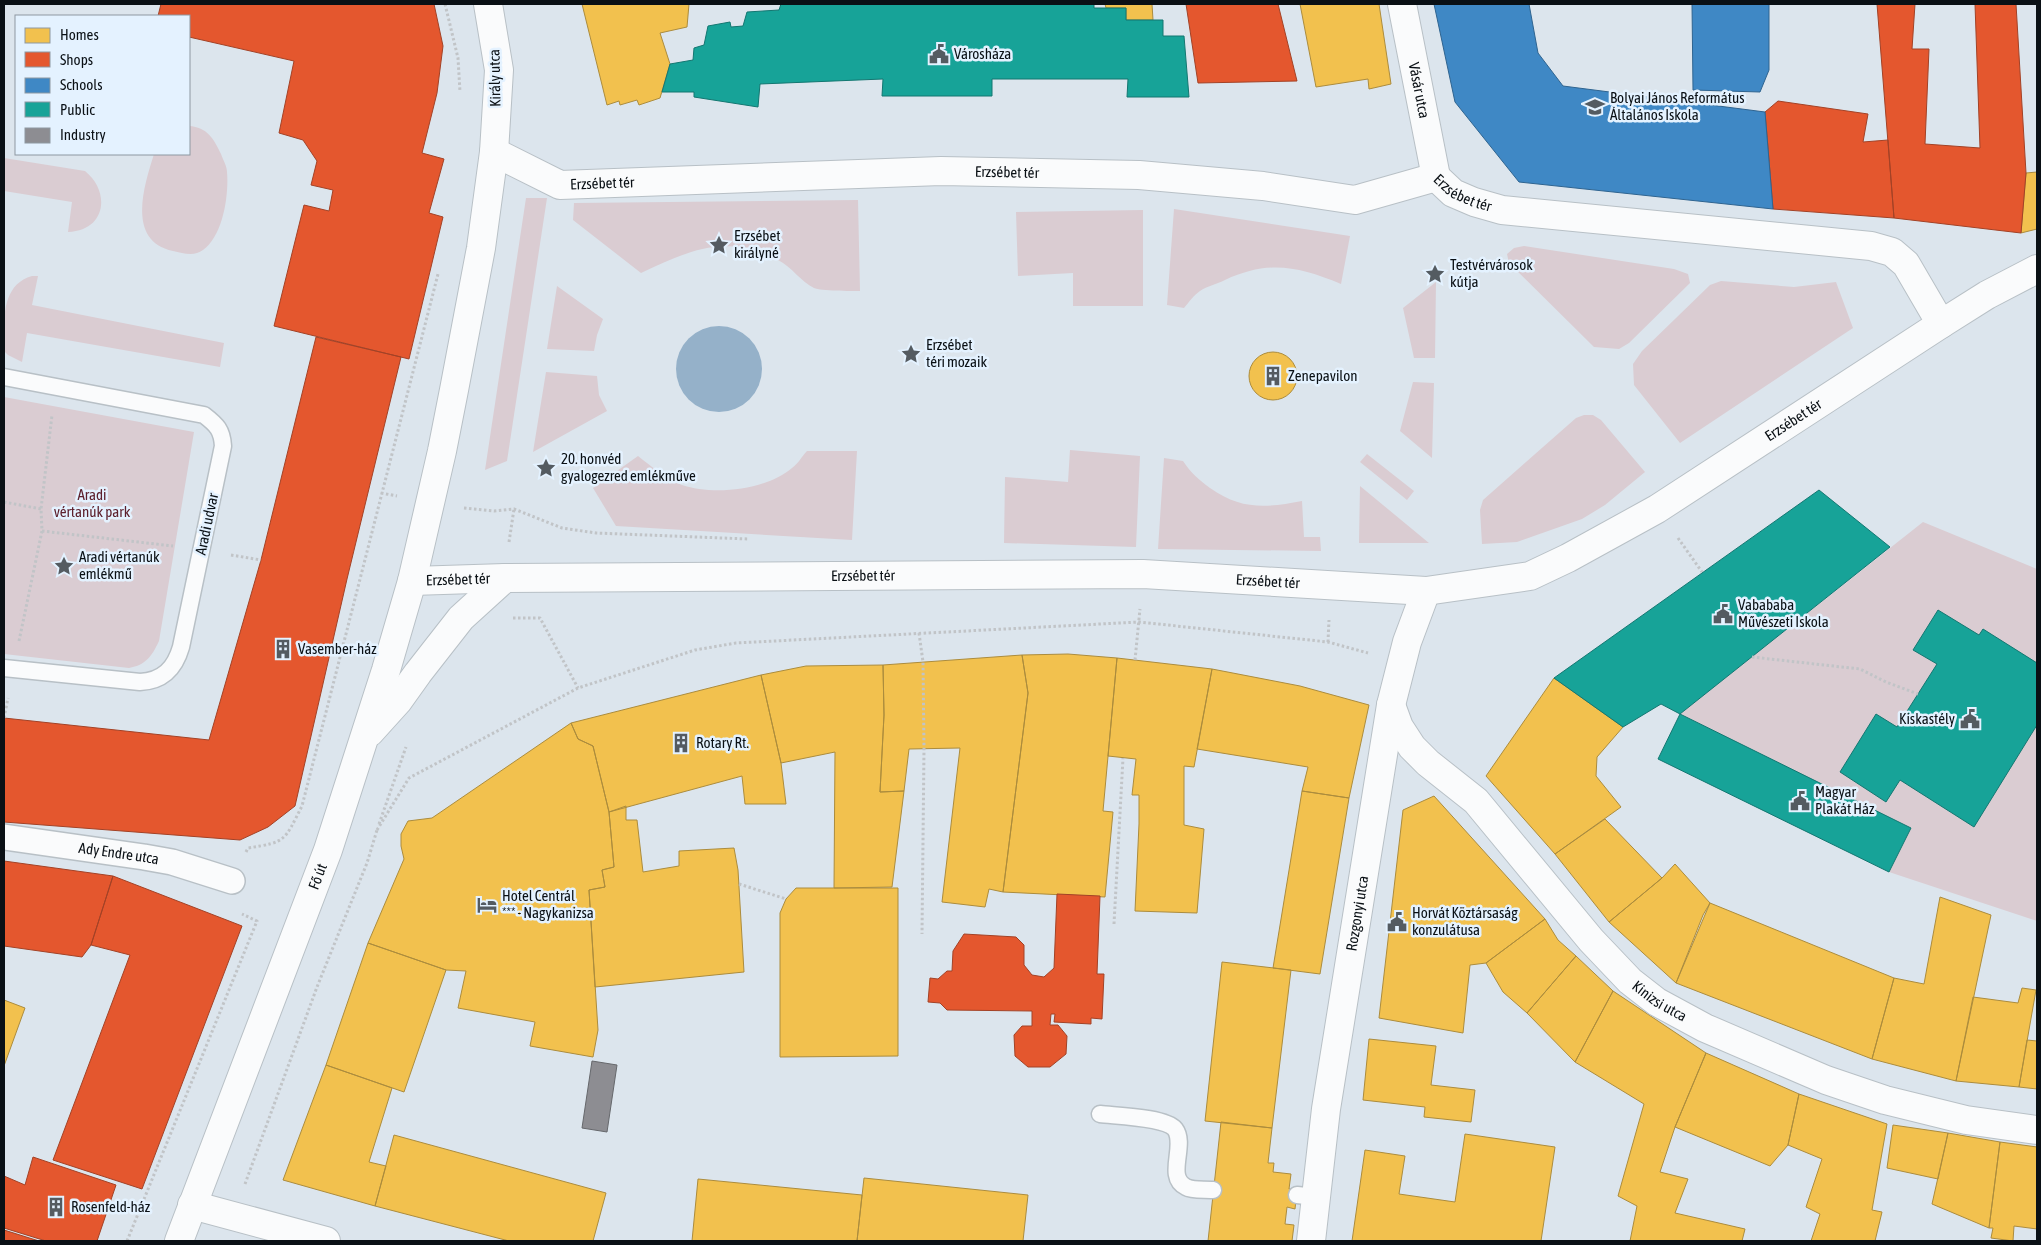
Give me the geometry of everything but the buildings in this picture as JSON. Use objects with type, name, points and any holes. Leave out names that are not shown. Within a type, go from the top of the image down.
[{"type":"street","name":"Király utca","points":[[488,4],[498,70],[494,152]]},
{"type":"street","name":"Vásár utca","points":[[1402,4],[1436,177]]},
{"type":"street","name":"Erzsébet tér","points":[[494,152],[560,186],[941,171],[1172,177],[1263,186],[1355,200],[1436,177],[1453,193],[1474,202],[1502,210],[1871,246],[1892,252],[1906,264],[1941,324]]},
{"type":"street","points":[[430,504],[444,442],[481,248],[494,152]]},
{"type":"street","name":"Erzsébet tér","points":[[412,580],[1143,574],[1426,591],[1530,576],[1568,558],[1657,509],[1941,324],[1987,295],[2037,269]]},
{"type":"street","name":"Fő út","points":[[179,1241],[311,895],[364,739],[412,580],[430,504]]},
{"type":"street","points":[[364,739],[398,701],[461,618],[505,578]]},
{"type":"street","name":"Rozgonyi utca","points":[[1311,1241],[1306,1196],[1326,1109],[1391,705],[1407,642],[1426,591]]},
{"type":"street","name":"Kinizsi utca","points":[[1391,705],[1399,727],[1412,747],[1428,763],[1476,801],[1591,940],[1630,981],[1657,1002],[1705,1028],[1826,1080],[1885,1100],[1966,1120],[2037,1130]]},
{"type":"street","name":"Ady Endre utca","points":[[4,838],[144,857],[200,870],[232,881]]},
{"type":"street","points":[[192,1205],[326,1241]]},
{"type":"lane","name":"Aradi udvar","points":[[4,377],[204,415],[222,433],[223,446],[178,656],[166,673],[161,677],[140,682],[8,669]]},
{"type":"lane","points":[[1100,1114],[1148,1119],[1165,1123],[1175,1128],[1179,1137],[1177,1176],[1180,1182],[1190,1188],[1213,1190]]},
{"type":"path","points":[[445,4],[458,58],[460,94]]},
{"type":"path","points":[[127,1241],[257,921],[221,904],[248,848],[277,843],[287,834],[302,806],[439,270]]},
{"type":"path","points":[[4,718],[8,669],[42,531],[41,509],[55,387]]},
{"type":"path","points":[[4,502],[41,509]]},
{"type":"path","points":[[430,504],[477,510],[514,509]]},
{"type":"path","points":[[1657,509],[1702,572]]},
{"type":"path","points":[[42,531],[202,549],[260,560]]},
{"type":"path","points":[[1135,660],[1143,574]]},
{"type":"path","points":[[507,618],[540,618],[578,688]]},
{"type":"path","points":[[233,1217],[317,987],[367,863],[377,830],[408,778],[578,688],[695,650],[736,643],[1139,622],[1328,642]]},
{"type":"path","points":[[919,633],[923,662],[924,748],[922,934]]},
{"type":"path","points":[[1752,657],[1860,670],[1918,694]]},
{"type":"path","points":[[1114,924],[1123,758]]},
{"type":"path","points":[[739,884],[786,899]]},
{"type":"green space","points":[[190,126],[205,131],[213,139],[227,170],[226,203],[220,225],[210,244],[200,252],[192,254],[173,251],[158,245],[149,236],[144,224],[142,211],[146,181],[154,155],[190,155]]},
{"type":"green space","points":[[4,158],[85,171],[99,189],[101,199],[97,218],[81,230],[68,232],[72,202],[4,191]]},
{"type":"green space","points":[[526,198],[547,198],[507,461],[485,470]]},
{"type":"green space","points":[[858,200],[860,291],[814,288],[778,260],[741,247],[724,246],[692,252],[641,273],[573,220],[574,203]]},
{"type":"green space","points":[[1174,209],[1350,236],[1341,284],[1311,273],[1283,268],[1269,268],[1241,274],[1206,288],[1196,294],[1184,308],[1167,305]]},
{"type":"green space","points":[[1143,210],[1143,306],[1073,306],[1073,273],[1018,276],[1016,212]]},
{"type":"green space","points":[[1524,246],[1674,269],[1688,274],[1690,283],[1629,343],[1619,349],[1594,347],[1509,263],[1507,254],[1514,248]]},
{"type":"green space","points":[[32,276],[38,276],[32,305],[224,343],[220,367],[27,333],[22,362],[4,351],[4,317],[9,296],[14,288]]},
{"type":"green space","points":[[1721,281],[1794,287],[1836,282],[1853,328],[1680,443],[1634,385],[1633,364],[1642,351],[1710,285]]},
{"type":"green space","points":[[1436,282],[1435,358],[1414,358],[1403,308]]},
{"type":"green space","points":[[557,286],[603,319],[594,351],[547,349]]},
{"type":"green space","points":[[546,372],[597,376],[599,395],[607,411],[533,452]]},
{"type":"green space","points":[[1413,382],[1434,383],[1432,458],[1400,431]]},
{"type":"green space","name":"Aradi vértanúk park","points":[[4,397],[194,432],[159,641],[151,655],[140,665],[129,668],[4,654]]},
{"type":"green space","points":[[1584,415],[1593,415],[1601,420],[1645,472],[1605,505],[1582,519],[1517,542],[1482,544],[1480,510],[1483,500],[1576,418]]},
{"type":"green space","points":[[1070,450],[1140,456],[1136,547],[1004,543],[1005,477],[1068,482]]},
{"type":"green space","points":[[807,451],[857,451],[852,540],[616,526],[593,488],[638,456],[665,476],[682,485],[709,490],[739,489],[754,486],[781,475],[794,466]]},
{"type":"green space","points":[[1367,454],[1414,491],[1407,500],[1360,462]]},
{"type":"green space","points":[[1164,458],[1183,461],[1192,473],[1210,488],[1243,504],[1265,506],[1302,501],[1304,537],[1320,537],[1321,551],[1158,549]]},
{"type":"green space","points":[[1360,486],[1429,543],[1359,543]]},
{"type":"green space","points":[[1923,522],[2037,569],[2037,921],[1889,872],[1911,828],[1680,714]]},
{"type":"water","points":[[719,326],[735,330],[749,339],[758,353],[762,369],[758,385],[749,399],[735,408],[719,412],[703,408],[689,399],[680,385],[676,369],[680,353],[689,339],[703,330]]},
{"type":"place","name":"Városháza","points":[[939,54]]},
{"type":"place","name":"Bolyai János Református Általános Iskola","points":[[1595,107]]},
{"type":"place","name":"Erzsébet királyné","points":[[719,245]]},
{"type":"place","name":"Testvérvárosok kútja","points":[[1435,274]]},
{"type":"place","name":"Erzsébet téri mozaik","points":[[911,354]]},
{"type":"place","name":"Zenepavilon","points":[[1273,376]]},
{"type":"place","name":"20. honvéd gyalogezred emlékműve","points":[[546,468]]},
{"type":"place","name":"Aradi vértanúk emlékmű","points":[[64,566]]},
{"type":"place","name":"Vabababa Művészeti Iskola","points":[[1723,614]]},
{"type":"place","name":"Vasember-ház","points":[[283,649]]},
{"type":"place","name":"Kiskastély","points":[[1970,719]]},
{"type":"place","name":"Rotary Rt.","points":[[681,743]]},
{"type":"place","name":"Magyar Plakát Ház","points":[[1800,801]]},
{"type":"place","name":"Hotel Centrál *** - Nagykanizsa","points":[[487,905]]},
{"type":"place","name":"Horvát Köztársaság konzulátusa","points":[[1397,922]]},
{"type":"place","name":"Rosenfeld-ház","points":[[56,1207]]}]
